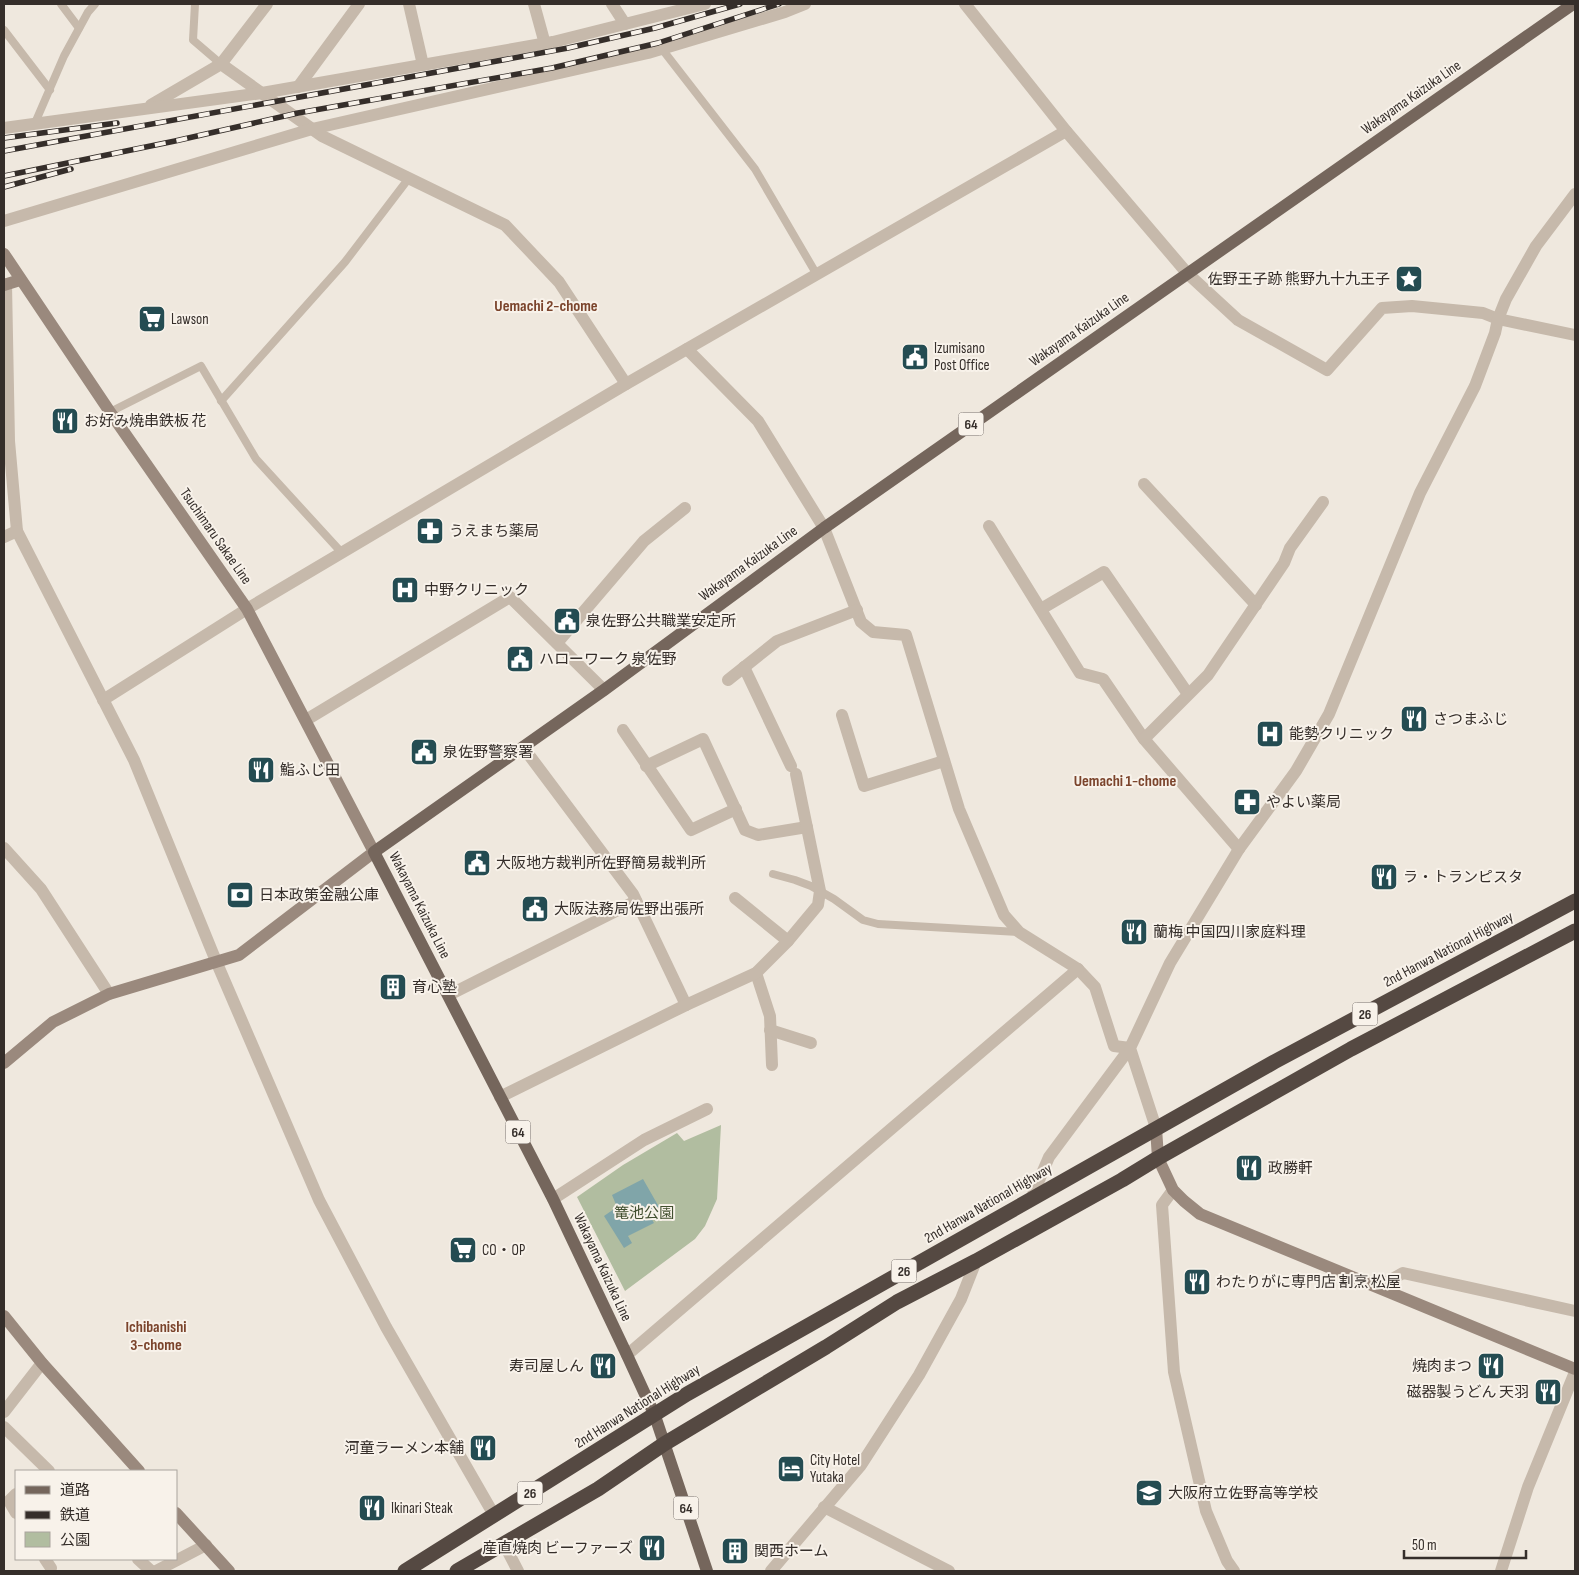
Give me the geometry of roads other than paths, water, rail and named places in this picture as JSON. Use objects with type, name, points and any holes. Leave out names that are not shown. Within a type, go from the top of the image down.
[{"type":"highway","name":"2nd Hanwa National Highway","points":[[405,1571],[688,1394],[1274,1062],[1575,901]]},
{"type":"highway","name":"26","points":[[458,1571],[598,1489],[664,1444],[897,1302],[976,1261],[1122,1180],[1351,1049],[1575,931]]},
{"type":"main road","name":"Wakayama Kaizuka Line","points":[[707,1571],[655,1416],[627,1355],[553,1199],[449,994],[374,852],[604,690],[824,528],[1573,4]]},
{"type":"street","points":[[146,109],[221,64],[266,4]]},
{"type":"street","points":[[298,87],[359,4]]},
{"type":"street","points":[[409,4],[423,65]]},
{"type":"street","points":[[534,4],[545,44]]},
{"type":"street","points":[[612,4],[624,24]]},
{"type":"street","points":[[4,128],[262,93],[545,44],[704,4]]},
{"type":"street","points":[[4,221],[312,129],[662,49],[785,12],[805,4]]},
{"type":"street","points":[[965,4],[1066,131],[1187,273],[1238,320],[1327,370],[1382,308],[1412,306],[1483,313],[1498,319],[1575,335]]},
{"type":"street","points":[[221,64],[322,136],[505,225],[559,282],[626,384]]},
{"type":"street","points":[[103,700],[247,609],[626,384],[1066,131]]},
{"type":"street","points":[[1031,1199],[1049,1157],[1130,1048],[1170,963],[1239,849],[1296,771],[1329,714],[1420,493],[1475,386],[1506,299],[1536,246],[1575,194]]},
{"type":"street","name":"Tsuchimaru Sakae Line","points":[[4,254],[110,412],[247,609],[374,852]]},
{"type":"street","points":[[20,280],[5,284],[9,441],[17,531],[134,760],[216,962],[319,1200],[386,1327],[494,1515]]},
{"type":"street","points":[[687,349],[758,422],[824,528],[861,622],[873,632],[906,635],[959,809],[1004,915],[1019,932],[1078,969],[1095,987],[1114,1046],[1130,1048]]},
{"type":"street","points":[[1144,484],[1256,605]]},
{"type":"street","points":[[1144,739],[1208,675],[1284,563],[1290,548],[1323,502]]},
{"type":"street","points":[[557,643],[644,541],[685,508]]},
{"type":"street","points":[[989,526],[1080,672],[1103,679],[1144,739],[1239,849]]},
{"type":"street","points":[[4,537],[17,531]]},
{"type":"street","points":[[1041,609],[1104,572],[1188,694]]},
{"type":"street","points":[[306,720],[510,597],[604,690]]},
{"type":"street","points":[[728,680],[777,642],[857,610]]},
{"type":"street","points":[[500,1097],[756,973],[788,941],[818,905],[820,891],[794,770],[744,667]]},
{"type":"street","points":[[842,716],[864,786],[944,761]]},
{"type":"street","points":[[623,730],[691,830],[736,809]]},
{"type":"street","points":[[646,766],[703,739],[745,830],[758,835],[807,827]]},
{"type":"street","points":[[523,747],[632,894],[686,1006]]},
{"type":"street","points":[[4,848],[41,889],[108,994]]},
{"type":"street","points":[[4,1063],[53,1022],[108,994],[240,955],[374,852]]},
{"type":"street","points":[[735,898],[788,941]]},
{"type":"street","points":[[449,994],[636,901]]},
{"type":"street","points":[[627,1355],[1078,969]]},
{"type":"street","points":[[756,973],[770,1016],[772,1065]]},
{"type":"street","points":[[770,1030],[811,1043]]},
{"type":"street","points":[[1130,1048],[1156,1128],[1158,1158],[1173,1190],[1200,1214],[1575,1371],[1528,1487],[1501,1571]]},
{"type":"street","points":[[553,1199],[644,1140],[707,1108]]},
{"type":"street","points":[[1173,1190],[1162,1205],[1174,1372],[1206,1511],[1227,1561],[1234,1571]]},
{"type":"street","points":[[771,1571],[860,1465],[919,1375],[961,1299],[976,1261]]},
{"type":"street","points":[[1378,1287],[1403,1272],[1497,1295],[1575,1311]]},
{"type":"street","points":[[4,1316],[42,1362],[138,1470]]},
{"type":"street","points":[[4,1412],[42,1362]]},
{"type":"street","points":[[4,1427],[46,1470]]},
{"type":"street","points":[[15,1495],[8,1500],[15,1511]]},
{"type":"street","points":[[824,1507],[949,1571]]},
{"type":"street","points":[[178,1515],[229,1571]]},
{"type":"street","points":[[504,1544],[518,1571]]},
{"type":"street","points":[[156,1571],[206,1546]]},
{"type":"street","points":[[139,1560],[151,1571]]},
{"type":"lane","points":[[61,4],[79,28]]},
{"type":"lane","points":[[36,124],[64,56],[88,12],[95,4]]},
{"type":"lane","points":[[195,4],[193,40],[221,64]]},
{"type":"lane","points":[[4,30],[50,90]]},
{"type":"lane","points":[[662,49],[755,169],[816,275]]},
{"type":"lane","points":[[221,401],[345,262],[409,178]]},
{"type":"lane","points":[[110,412],[201,366],[256,459],[342,553]]},
{"type":"lane","points":[[773,874],[795,880],[820,891],[863,920],[878,924],[1019,932]]},
{"type":"water","points":[[643,1179],[659,1207],[648,1213],[654,1223],[628,1236],[632,1243],[624,1248],[604,1216],[617,1207],[612,1195]]},
{"type":"railway","points":[[4,151],[568,48],[655,28],[740,4]]},
{"type":"railway","points":[[4,176],[175,141],[298,113],[552,68],[658,43],[779,4]]},
{"type":"railway","points":[[4,138],[117,123]]},
{"type":"railway","points":[[4,187],[71,169]]},
{"type":"place","name":"佐野王子跡 熊野九十九王子","points":[[1409,279]]},
{"type":"place","name":"Lawson","points":[[152,319]]},
{"type":"place","name":"Izumisano Post Office","points":[[915,357]]},
{"type":"place","name":"お好み焼串鉄板 花","points":[[65,421]]},
{"type":"place","name":"うえまち薬局","points":[[430,531]]},
{"type":"place","name":"中野クリニック","points":[[405,590]]},
{"type":"place","name":"泉佐野公共職業安定所","points":[[567,621]]},
{"type":"place","name":"ハローワーク 泉佐野","points":[[520,659]]},
{"type":"place","name":"さつまふじ","points":[[1414,719]]},
{"type":"place","name":"能勢クリニック","points":[[1270,734]]},
{"type":"place","name":"泉佐野警察署","points":[[424,752]]},
{"type":"place","name":"鮨ふじ田","points":[[261,770]]},
{"type":"place","name":"やよい薬局","points":[[1247,802]]},
{"type":"place","name":"大阪地方裁判所佐野簡易裁判所","points":[[477,863]]},
{"type":"place","name":"ラ・トランピスタ","points":[[1384,877]]},
{"type":"place","name":"日本政策金融公庫","points":[[240,895]]},
{"type":"place","name":"大阪法務局佐野出張所","points":[[535,909]]},
{"type":"place","name":"蘭梅 中国四川家庭料理","points":[[1134,932]]},
{"type":"place","name":"育心塾","points":[[393,987]]},
{"type":"place","name":"政勝軒","points":[[1249,1168]]},
{"type":"place","name":"CO・OP","points":[[463,1250]]},
{"type":"place","name":"わたりがに専門店 割烹 松屋","points":[[1197,1282]]},
{"type":"place","name":"寿司屋しん","points":[[603,1366]]},
{"type":"place","name":"焼肉まつ","points":[[1491,1366]]},
{"type":"place","name":"磁器製うどん 天羽","points":[[1548,1392]]},
{"type":"place","name":"河童ラーメン本舗","points":[[483,1448]]},
{"type":"place","name":"City Hotel Yutaka","points":[[791,1469]]},
{"type":"place","name":"大阪府立佐野高等学校","points":[[1149,1493]]},
{"type":"place","name":"Ikinari Steak","points":[[372,1508]]},
{"type":"place","name":"産直焼肉 ビーファーズ","points":[[652,1548]]},
{"type":"place","name":"関西ホーム","points":[[735,1551]]},
{"type":"district","name":"Uemachi 2-chome","points":[[546,305]]},
{"type":"district","name":"Uemachi 1-chome","points":[[1125,780]]},
{"type":"district","name":"Ichibanishi 3-chome","points":[[156,1335]]},
{"type":"park label","name":"篭池公園","points":[[644,1213]]}]
